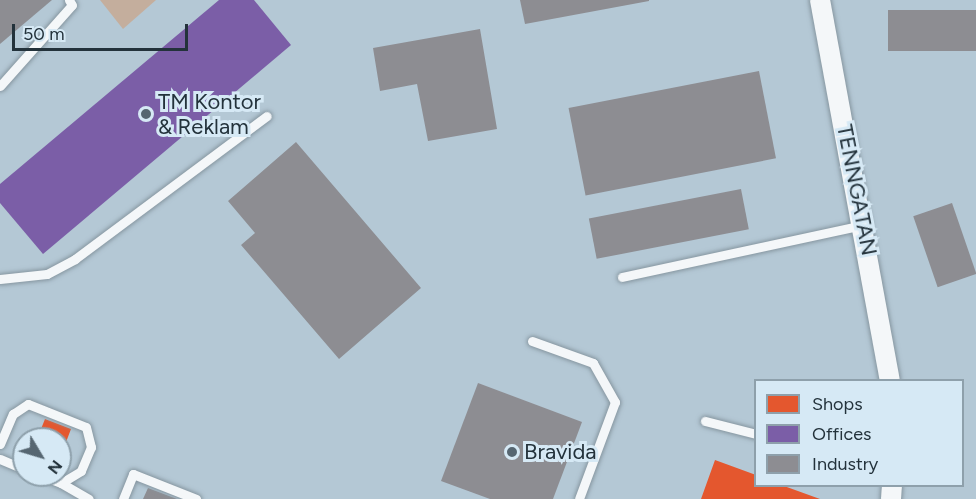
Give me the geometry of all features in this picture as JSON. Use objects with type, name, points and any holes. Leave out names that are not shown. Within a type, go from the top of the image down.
[{"type":"street","name":"TENNGATAN","points":[[820,0],[864,224],[891,379]]},
{"type":"lane","points":[[0,86],[72,5],[69,0]]},
{"type":"lane","points":[[0,279],[47,274],[75,259],[267,116]]},
{"type":"lane","points":[[622,277],[864,224]]},
{"type":"lane","points":[[532,341],[593,363],[615,402],[579,499]]},
{"type":"lane","points":[[0,444],[13,414],[28,405],[86,427],[91,447],[81,471],[72,476]]},
{"type":"lane","points":[[705,421],[754,433]]},
{"type":"lane","points":[[123,499],[133,474],[196,499]]},
{"type":"lane","points":[[68,487],[89,499]]},
{"type":"shaded area","points":[[100,0],[156,0],[123,29]]},
{"type":"building: Shops","points":[[45,419],[66,427],[42,427]]},
{"type":"building: Shops","points":[[715,460],[754,474],[754,487],[787,487],[820,499],[701,499]]},
{"type":"building: Offices","name":"TM Kontor & Reklam","points":[[219,0],[254,0],[291,45],[43,254],[0,203],[0,184]]},
{"type":"building: Industry","points":[[0,0],[52,0],[0,44]]},
{"type":"building: Industry","points":[[520,0],[649,0],[649,1],[525,24]]},
{"type":"building: Industry","points":[[888,10],[976,10],[976,51],[888,51]]},
{"type":"building: Industry","points":[[480,29],[497,129],[428,141],[417,84],[380,91],[373,48]]},
{"type":"building: Industry","points":[[759,71],[776,158],[586,195],[569,108]]},
{"type":"building: Industry","points":[[296,142],[421,288],[339,359],[241,245],[255,233],[228,201]]},
{"type":"building: Industry","points":[[741,189],[749,229],[597,259],[589,219]]},
{"type":"building: Industry","points":[[952,203],[976,274],[938,287],[913,216]]},
{"type":"building: Industry","name":"Bravida","points":[[478,383],[582,422],[553,499],[490,499],[441,481]]},
{"type":"building: Industry","points":[[148,488],[177,499],[143,499]]},
{"type":"place","name":"TM Kontor & Reklam","points":[[146,114]]},
{"type":"place","name":"Bravida","points":[[512,452]]}]
